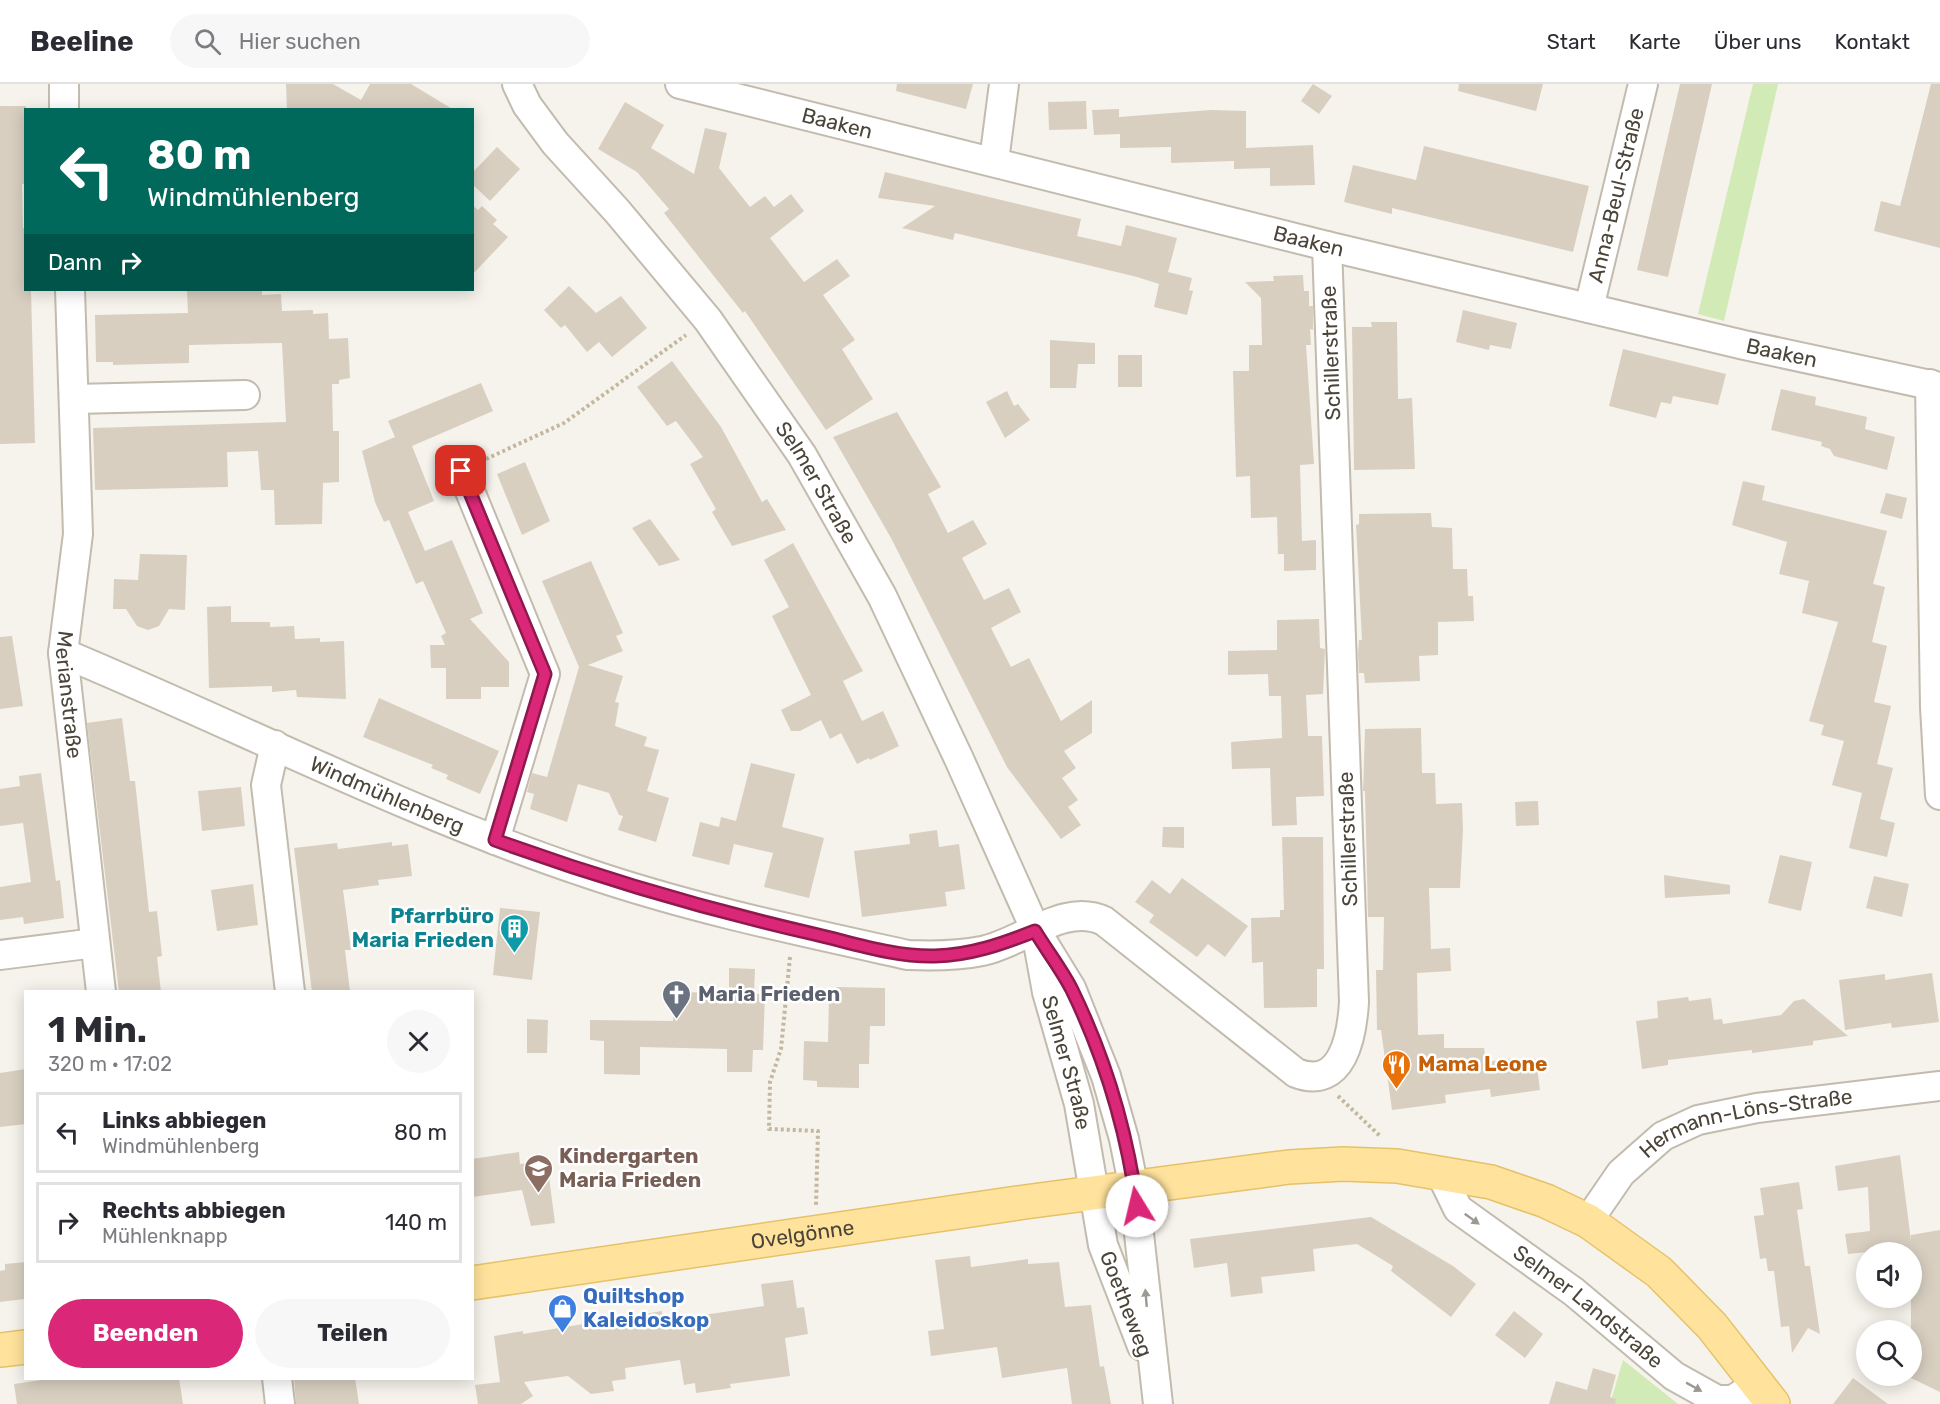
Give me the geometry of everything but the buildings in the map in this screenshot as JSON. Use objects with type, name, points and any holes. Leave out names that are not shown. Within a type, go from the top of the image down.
[{"type":"main road","name":"Selmer Landstraße","points":[[1134,1189],[1289,1167],[1332,1164],[1397,1166],[1491,1182],[1545,1201],[1588,1221],[1659,1272],[1712,1326],[1765,1394]]},
{"type":"main road","name":"Ovelgönne","points":[[474,1283],[1134,1189]]},
{"type":"main road","points":[[0,1350],[24,1347]]},
{"type":"street","points":[[64,84],[64,108]]},
{"type":"street","name":"Selmer Straße","points":[[517,84],[527,105],[555,143],[708,320],[802,455],[882,596],[959,759],[1035,931],[1071,988],[1092,1038],[1116,1107],[1134,1189]]},
{"type":"street","name":"Baaken","points":[[680,84],[1327,246],[1935,386]]},
{"type":"street","points":[[994,161],[1004,84]]},
{"type":"street","name":"Anna-Beul-Straße","points":[[1589,308],[1643,84]]},
{"type":"street","name":"Schillerstraße","points":[[1317,1076],[1326,1073],[1344,1054],[1352,1027],[1354,1002],[1327,246]]},
{"type":"street","name":"Merianstraße","points":[[70,291],[78,534],[63,652],[101,990]]},
{"type":"street","points":[[1935,386],[1935,696],[1940,795]]},
{"type":"street","points":[[74,399],[245,395]]},
{"type":"street","points":[[460,466],[545,674],[495,840]]},
{"type":"street","name":"Windmühlenberg","points":[[63,652],[495,840],[637,888],[793,929],[908,956],[984,951],[1035,931]]},
{"type":"street","points":[[275,745],[266,785],[290,990]]},
{"type":"street","points":[[1035,931],[1066,916],[1083,914],[1104,921],[1296,1073],[1317,1076]]},
{"type":"street","name":"Selmer Straße","points":[[1035,931],[1047,992],[1079,1104],[1094,1194]]},
{"type":"street","points":[[0,955],[95,943]]},
{"type":"street","name":"Hermann-Löns-Straße","points":[[1588,1221],[1621,1173],[1664,1137],[1698,1120],[1840,1097],[1940,1086]]},
{"type":"street","name":"Selmer Landstraße","points":[[1440,1172],[1458,1209],[1574,1292],[1674,1376],[1717,1400],[1733,1400],[1765,1394]]},
{"type":"street","name":"Goetheweg","points":[[1134,1189],[1156,1391]]},
{"type":"street","name":"Goetheweg","points":[[1094,1194],[1103,1245],[1156,1391]]},
{"type":"street","points":[[278,1380],[280,1404]]},
{"type":"path","points":[[460,466],[564,423],[708,320]]},
{"type":"path","points":[[793,929],[781,1049],[770,1082],[769,1129],[818,1131],[816,1206]]},
{"type":"path","points":[[1317,1076],[1383,1139]]},
{"type":"green space","points":[[1753,84],[1778,84],[1724,321],[1698,314]]},
{"type":"green space","points":[[1623,1360],[1678,1404],[1610,1404]]},
{"type":"place","name":"Pfarrbüro Maria Frieden","points":[[515,954]]},
{"type":"place","name":"Maria Frieden","points":[[677,1020]]},
{"type":"place","name":"Mama Leone","points":[[1397,1090]]},
{"type":"place","name":"Kindergarten Maria Frieden","points":[[538,1194]]},
{"type":"place","name":"Quiltshop Kaleidoskop","points":[[562,1334]]},
{"type":"route","points":[[461,471],[545,674],[495,840],[585,872],[722,913],[908,956],[945,956],[984,951],[1035,931],[1071,988],[1089,1029],[1106,1076],[1124,1139],[1137,1206]]}]
